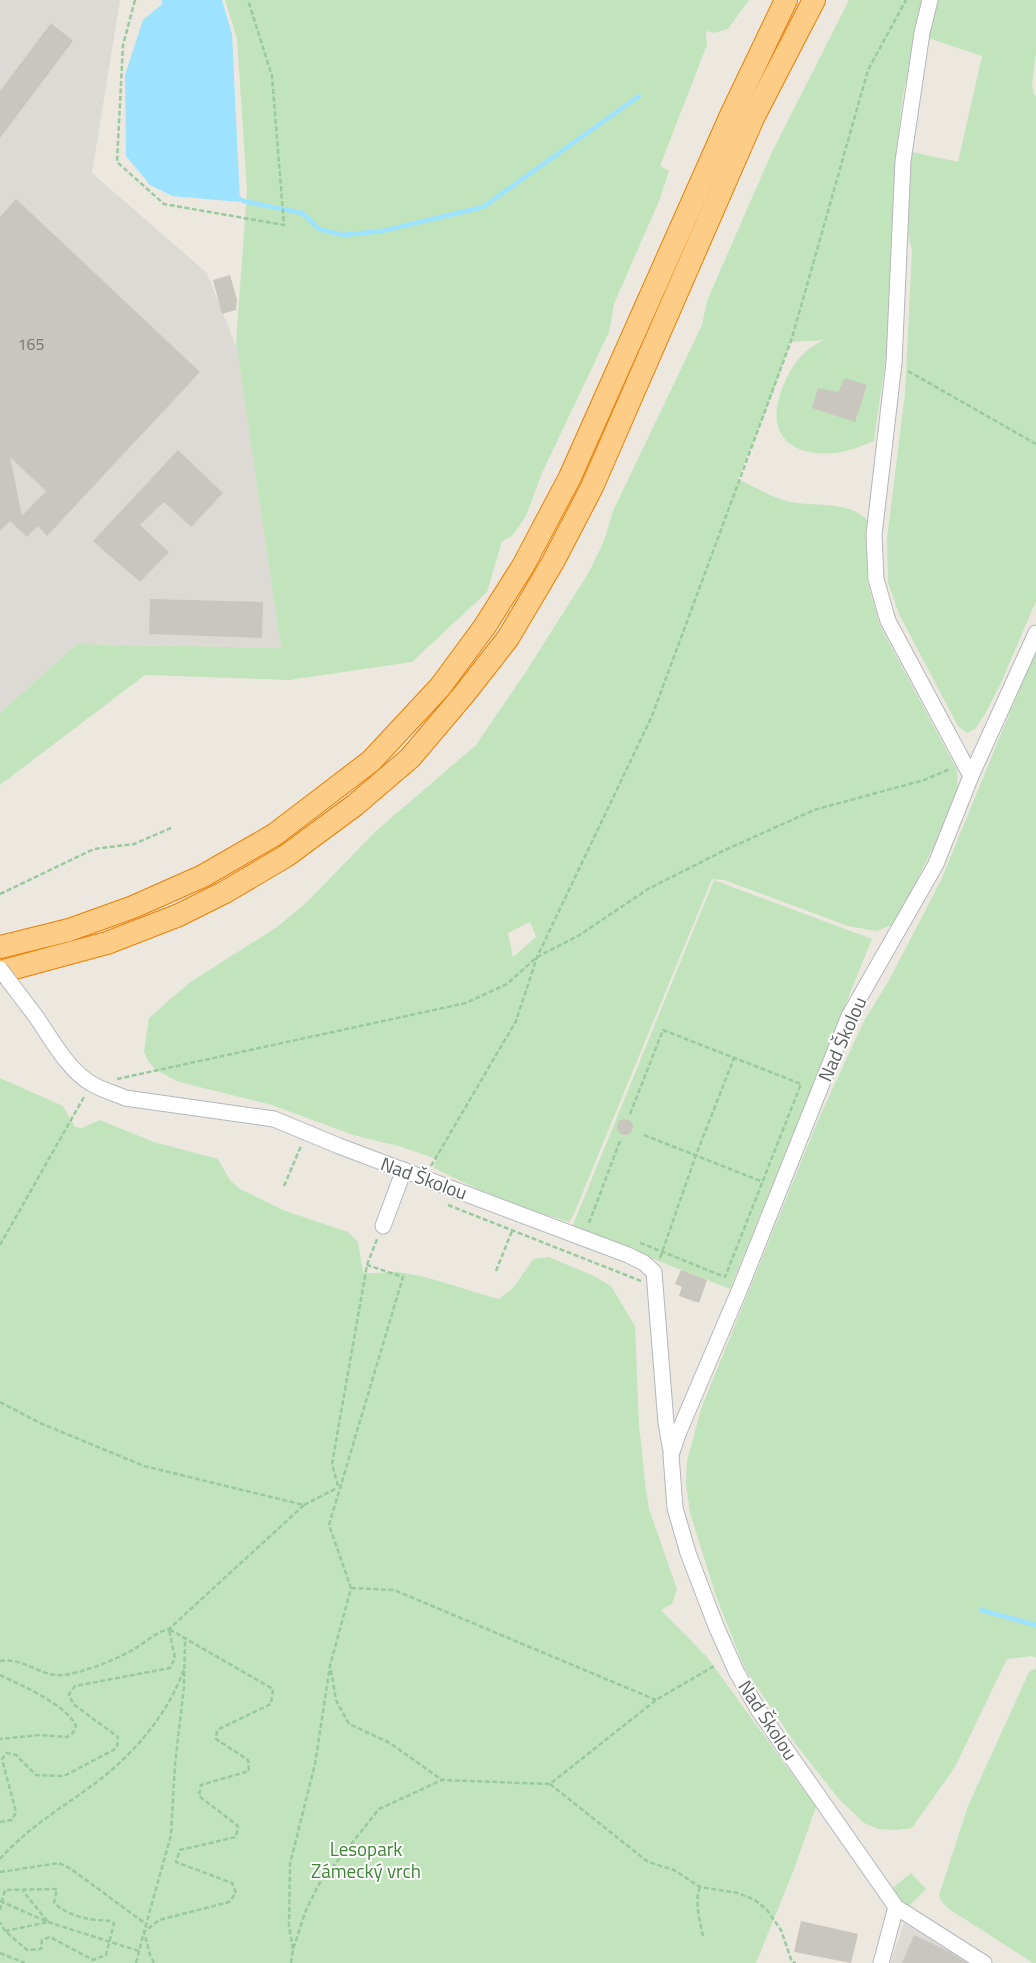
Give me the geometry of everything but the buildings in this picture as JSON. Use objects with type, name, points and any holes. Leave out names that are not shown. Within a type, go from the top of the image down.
[{"type":"highway","points":[[0,947],[69,930],[133,907],[204,876],[274,835],[371,761],[440,687],[485,626],[523,566],[570,477],[732,113],[786,0]]},
{"type":"highway","points":[[0,971],[36,964],[107,943],[179,915],[225,892],[286,856],[355,805],[410,758],[466,693],[508,638],[553,562],[592,487],[753,118],[814,0]]},
{"type":"street","points":[[930,0],[922,33],[903,161],[894,363],[874,535],[876,579],[888,621],[968,770]]},
{"type":"street","name":"Nad Školou","points":[[671,1455],[849,1016],[936,864],[968,770],[1036,633]]},
{"type":"street","name":"Nad Školou","points":[[0,971],[69,1063],[92,1084],[125,1098],[274,1118],[424,1178],[628,1255],[644,1263],[654,1272],[674,1508],[688,1552],[736,1671],[759,1712],[896,1907]]},
{"type":"street","points":[[383,1226],[404,1170]]},
{"type":"street","points":[[881,1963],[896,1907],[984,1963]]},
{"type":"path","points":[[136,0],[123,45],[118,162],[164,204],[284,225],[272,76],[248,0]]},
{"type":"path","points":[[424,1178],[516,1021],[537,957],[652,716],[792,338],[868,70],[906,0]]},
{"type":"path","points":[[894,363],[1036,444]]},
{"type":"path","points":[[0,1245],[92,1084],[466,1003],[507,984],[537,957],[578,936],[648,889],[725,850],[814,810],[968,770]]},
{"type":"path","points":[[0,894],[94,850],[134,844],[173,827]]},
{"type":"path","points":[[630,1114],[663,1030],[801,1084],[726,1277],[634,1240]]},
{"type":"path","points":[[658,1261],[696,1155],[734,1058]]},
{"type":"path","points":[[644,1135],[763,1182]]},
{"type":"path","points":[[597,1226],[588,1222],[620,1141]]},
{"type":"path","points":[[293,1143],[309,1150]]},
{"type":"path","points":[[284,1186],[292,1172],[300,1146]]},
{"type":"path","points":[[448,1204],[645,1283]]},
{"type":"path","points":[[338,1487],[332,1464],[367,1265],[383,1226]]},
{"type":"path","points":[[496,1271],[512,1231]]},
{"type":"path","points":[[293,1949],[289,1926],[290,1864],[315,1764],[330,1666],[350,1588],[329,1525],[338,1487],[347,1467],[403,1277],[367,1265]]},
{"type":"path","points":[[0,1402],[40,1423],[144,1466],[304,1505]]},
{"type":"path","points":[[0,1661],[12,1659],[42,1672],[62,1675],[103,1664],[130,1652],[160,1631],[169,1629],[304,1505],[338,1487]]},
{"type":"path","points":[[350,1588],[394,1590],[656,1700]]},
{"type":"path","points":[[144,1932],[159,1920],[228,1902],[236,1892],[232,1883],[176,1862],[180,1850],[236,1837],[238,1826],[199,1796],[201,1785],[249,1771],[248,1760],[216,1739],[217,1730],[271,1704],[273,1689],[169,1629]]},
{"type":"path","points":[[0,1822],[12,1820],[16,1812],[2,1759],[7,1753],[16,1755],[36,1775],[64,1776],[117,1748],[118,1737],[73,1704],[69,1694],[75,1686],[170,1668],[175,1658],[169,1629]]},
{"type":"path","points":[[136,1963],[172,1835],[175,1764],[186,1665],[185,1639]]},
{"type":"path","points":[[0,1858],[17,1839],[45,1816],[101,1779],[130,1754],[143,1739],[178,1686],[186,1665]]},
{"type":"path","points":[[550,1784],[656,1700],[716,1665]]},
{"type":"path","points":[[330,1666],[336,1700],[349,1724],[390,1743],[442,1780]]},
{"type":"path","points":[[0,1675],[30,1690],[72,1718],[76,1726],[73,1733],[67,1737],[40,1735],[0,1739]]},
{"type":"path","points":[[291,1963],[293,1949],[306,1910],[319,1884],[379,1808],[442,1780],[550,1784],[648,1862],[674,1870],[700,1887],[738,1893],[755,1900],[767,1910],[781,1930],[794,1962]]},
{"type":"path","points":[[0,1872],[59,1863],[71,1869],[146,1924]]},
{"type":"path","points":[[700,1887],[697,1894],[698,1914],[703,1936]]},
{"type":"path","points":[[0,1910],[5,1890],[57,1889],[54,1903],[65,1912],[96,1921],[106,1919],[114,1923],[106,1955],[93,1960],[50,1937],[42,1940],[40,1949],[27,1950],[5,1931],[0,1922]]},
{"type":"path","points":[[23,1891],[48,1922]]},
{"type":"path","points":[[1,1901],[48,1922],[139,1951]]},
{"type":"path","points":[[5,1931],[48,1922]]},
{"type":"path","points":[[144,1932],[154,1963]]},
{"type":"path","points":[[0,1953],[25,1963]]},
{"type":"shaded area","points":[[0,0],[120,0],[92,173],[207,273],[237,348],[281,648],[77,644],[0,713]]},
{"type":"shaded area","points":[[904,1923],[971,1963],[890,1963]]},
{"type":"green space","points":[[225,0],[749,0],[728,29],[715,33],[706,31],[707,45],[660,166],[669,171],[659,201],[614,304],[609,332],[542,473],[526,516],[512,536],[502,541],[487,592],[412,662],[289,680],[145,675],[0,785],[0,713],[77,644],[281,648],[236,342],[247,192],[237,38]]},
{"type":"green space","points":[[849,0],[922,0],[903,95],[896,154],[887,349],[874,441],[844,451],[817,453],[791,445],[783,437],[778,427],[776,414],[778,400],[784,384],[800,358],[810,348],[824,340],[790,342],[773,393],[738,479],[783,500],[794,503],[850,509],[868,521],[867,580],[880,626],[957,770],[958,788],[938,838],[895,924],[876,931],[848,926],[724,880],[712,879],[569,1222],[502,1201],[434,1168],[436,1159],[402,1147],[353,1135],[272,1105],[179,1082],[156,1070],[148,1061],[144,1052],[149,1018],[189,983],[277,927],[307,902],[376,831],[476,745],[525,673],[589,572],[604,541],[613,511],[702,325],[707,301],[772,152]],"holes":[[[530,922],[536,937],[513,957],[508,933]]]},
{"type":"green space","points":[[936,0],[1036,0],[1036,52],[1032,85],[1034,95],[1036,96],[1036,601],[1000,685],[985,714],[975,729],[967,733],[958,726],[899,614],[888,583],[887,539],[905,393],[912,250],[907,226],[907,201],[912,152],[958,162],[982,56],[928,38]]},
{"type":"green space","points":[[1036,649],[1036,1658],[1031,1656],[1007,1659],[955,1767],[912,1828],[896,1830],[879,1829],[864,1823],[839,1799],[797,1746],[745,1669],[717,1599],[690,1513],[686,1484],[687,1461],[701,1409],[819,1118],[864,1021],[888,982],[941,880]]},
{"type":"green space","points":[[714,880],[872,939],[730,1289],[572,1227]]},
{"type":"green space","name":"Lesopark Zámecký vrch","points":[[0,1078],[63,1106],[75,1127],[82,1128],[100,1120],[154,1142],[218,1159],[230,1180],[240,1189],[283,1210],[348,1232],[358,1242],[363,1272],[411,1274],[499,1299],[514,1287],[533,1259],[549,1257],[596,1277],[611,1286],[635,1326],[639,1424],[649,1509],[677,1589],[672,1604],[661,1610],[707,1657],[816,1807],[793,1872],[756,1963],[0,1963]]},
{"type":"green space","points":[[1036,1668],[1036,1963],[1033,1963],[949,1909],[941,1901],[939,1895],[968,1806],[1029,1672]]},
{"type":"green space","points":[[911,1873],[926,1889],[904,1911],[890,1890]]},
{"type":"water","points":[[162,0],[222,0],[232,34],[240,202],[172,196],[150,185],[126,156],[125,75],[143,20],[162,4]]},
{"type":"waterway","points":[[236,196],[243,201],[302,213],[319,229],[343,235],[382,231],[483,207],[639,96]]},
{"type":"waterway","points":[[981,1610],[1036,1625]]}]
